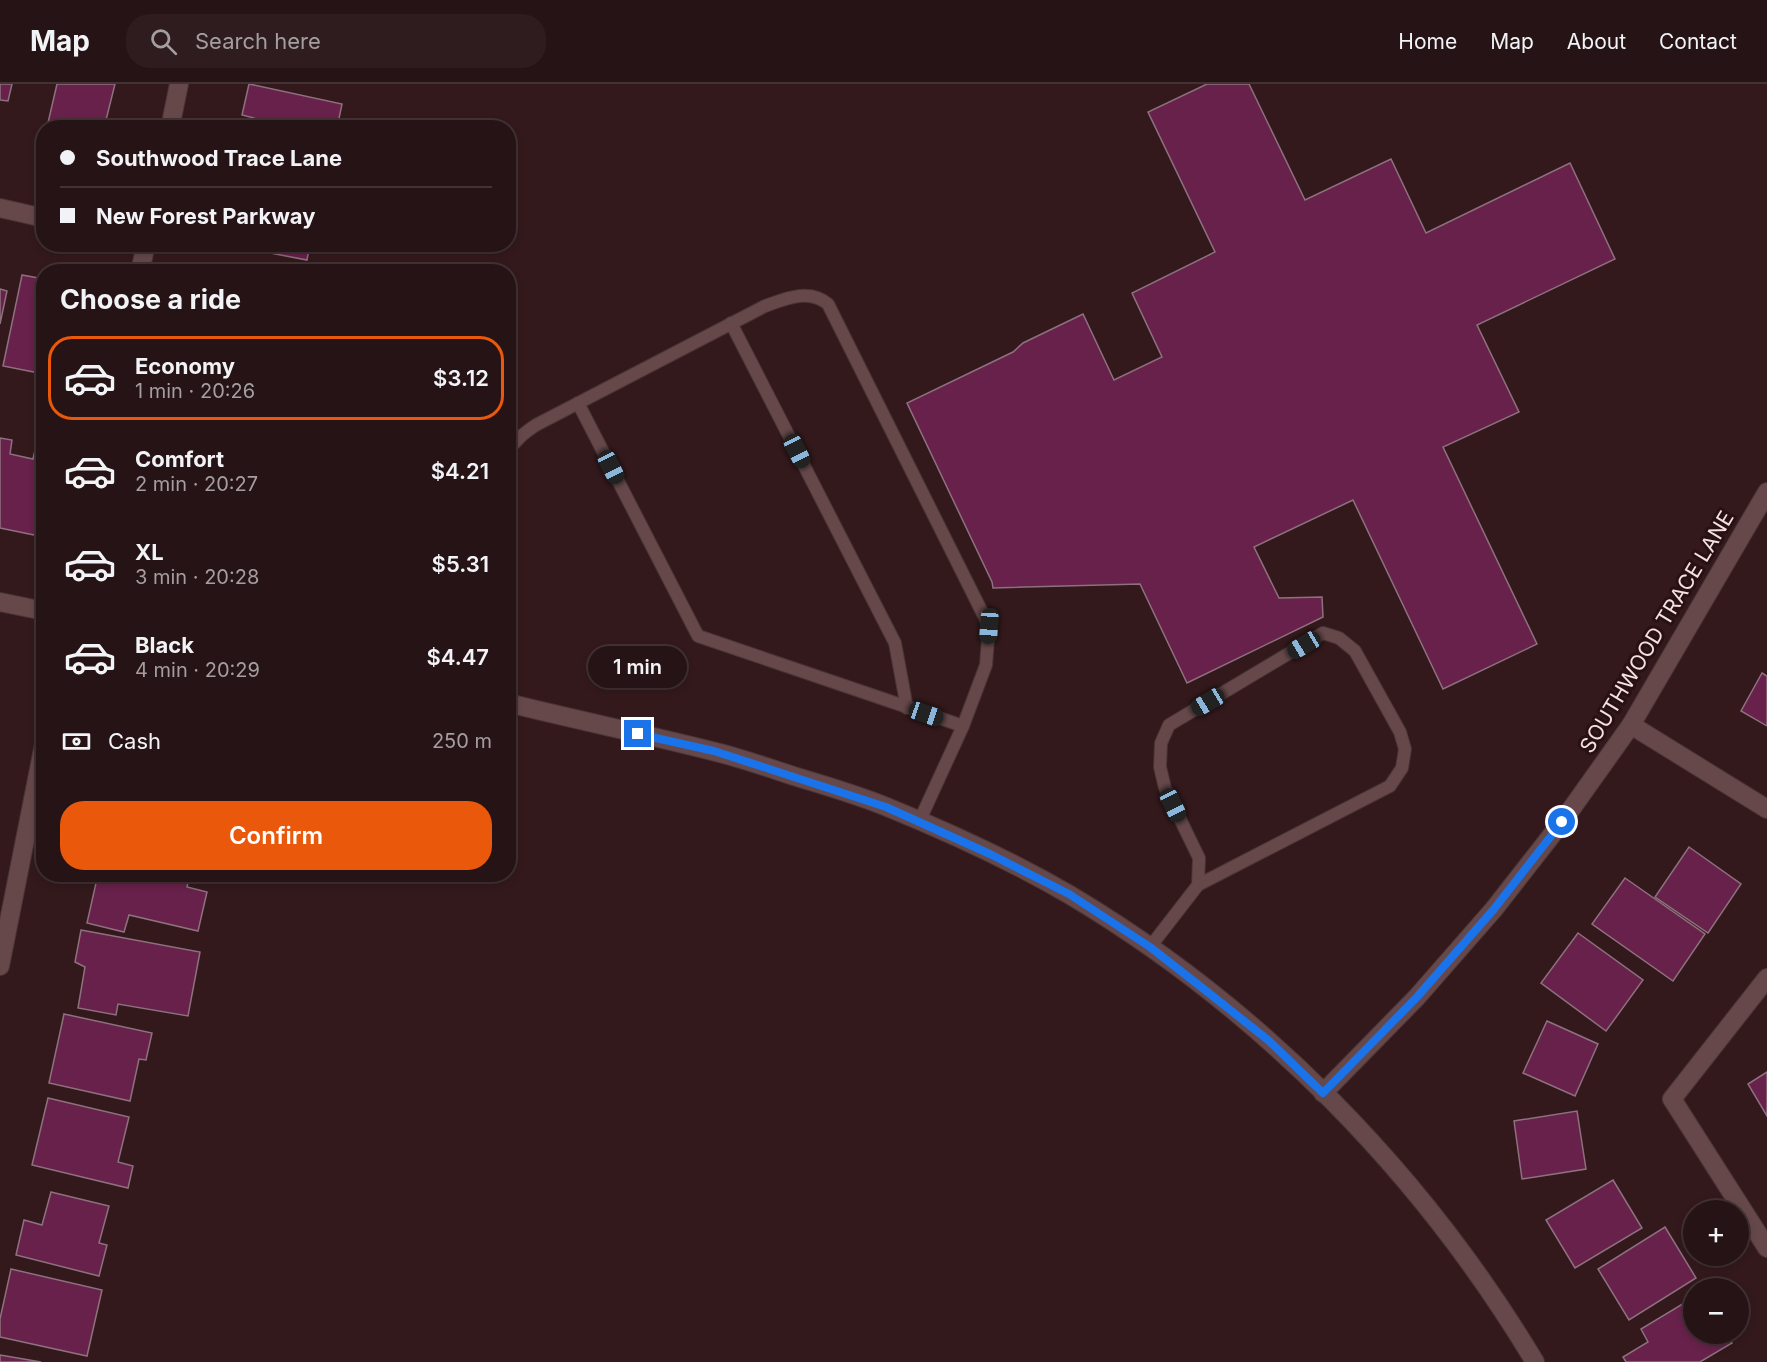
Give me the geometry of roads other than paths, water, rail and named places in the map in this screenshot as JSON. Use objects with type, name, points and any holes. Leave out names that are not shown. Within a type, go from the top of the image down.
[{"type":"street","points":[[172,120],[179,84]]},
{"type":"street","points":[[0,208],[36,216]]},
{"type":"street","name":"SOUTHWOOD TRACE LANE","points":[[1323,1093],[1417,997],[1494,909],[1562,822],[1631,725],[1767,492]]},
{"type":"street","points":[[0,602],[36,609]]},
{"type":"street","points":[[516,705],[714,751],[824,785],[886,807],[990,854],[1069,894],[1150,947],[1268,1040],[1384,1154],[1448,1232],[1511,1322],[1535,1362]]},
{"type":"street","points":[[1631,725],[1767,809]]},
{"type":"street","points":[[0,966],[36,784]]},
{"type":"street","points":[[1767,978],[1672,1099],[1767,1248]]},
{"type":"lane","points":[[516,441],[529,430],[578,403],[765,306],[800,296],[816,297],[828,304],[989,626],[986,664],[963,726],[919,822]]},
{"type":"lane","points":[[731,323],[895,643],[907,708]]},
{"type":"lane","points":[[578,403],[698,636],[963,726]]},
{"type":"lane","points":[[1150,947],[1198,885],[1390,786],[1402,768],[1405,749],[1400,732],[1355,651],[1339,638],[1323,633],[1169,725],[1161,743],[1160,767],[1165,788],[1199,858],[1198,885]]}]
